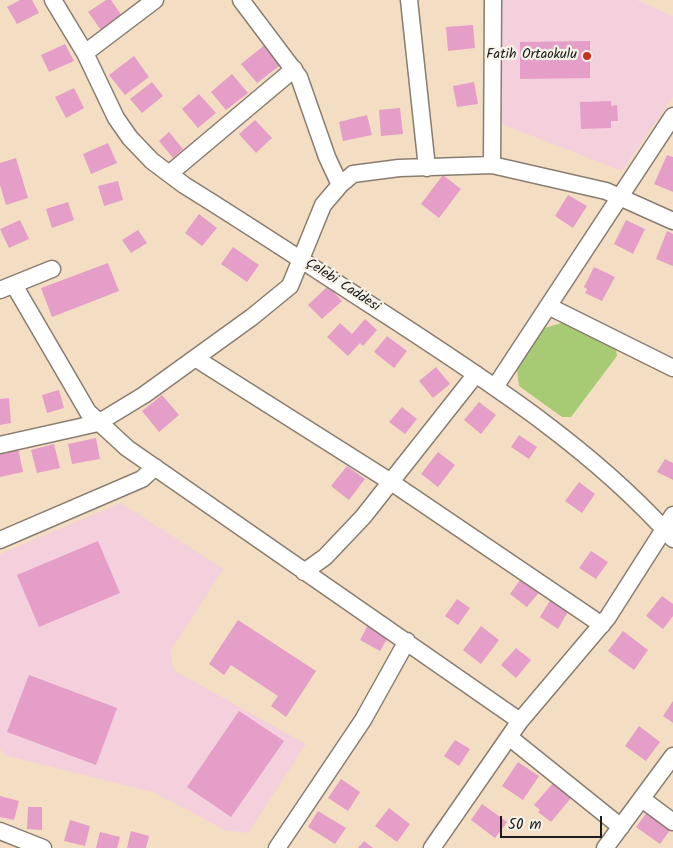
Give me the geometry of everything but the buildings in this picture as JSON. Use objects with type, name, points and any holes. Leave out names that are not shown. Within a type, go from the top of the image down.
[{"type":"street","name":"Çelebi Caddesi","points":[[52,0],[85,53],[116,118],[141,150],[169,174],[495,387],[563,438],[670,527]]},
{"type":"street","points":[[85,53],[155,0]]},
{"type":"street","points":[[241,0],[294,69],[304,88],[327,158],[340,185]]},
{"type":"street","points":[[409,0],[427,168]]},
{"type":"street","points":[[492,165],[493,0]]},
{"type":"street","points":[[169,174],[294,69]]},
{"type":"street","points":[[495,387],[673,116]]},
{"type":"street","points":[[0,445],[98,422],[144,395],[252,317],[290,286],[323,205],[340,185],[353,174],[399,168],[492,165],[585,186],[619,196],[673,221]]},
{"type":"street","points":[[52,269],[7,288],[88,412],[98,422],[127,448],[155,468],[304,572],[408,641],[520,721]]},
{"type":"street","points":[[548,306],[673,368]]},
{"type":"street","points":[[195,358],[391,482],[602,624]]},
{"type":"street","points":[[304,572],[325,557],[391,482],[476,374]]},
{"type":"street","points":[[0,540],[142,479],[155,468]]},
{"type":"street","points":[[432,848],[520,721],[602,624],[670,527]]},
{"type":"street","points":[[277,848],[363,720],[408,641]]},
{"type":"street","points":[[509,737],[621,827]]},
{"type":"street","points":[[606,848],[673,756]]},
{"type":"street","points":[[642,800],[673,822]]},
{"type":"street","points":[[0,831],[43,848]]},
{"type":"shaded area","name":"Fatih Ortaokulu","points":[[501,0],[636,0],[673,16],[673,97],[622,171],[499,123]]},
{"type":"shaded area","points":[[121,503],[223,569],[171,650],[173,670],[306,744],[248,833],[225,830],[153,792],[4,755],[0,749],[0,554]]},
{"type":"green space","points":[[562,323],[616,350],[617,356],[571,417],[562,417],[519,386],[517,370],[544,328]]},
{"type":"place","name":"Fatih Ortaokulu","points":[[587,56]]}]
